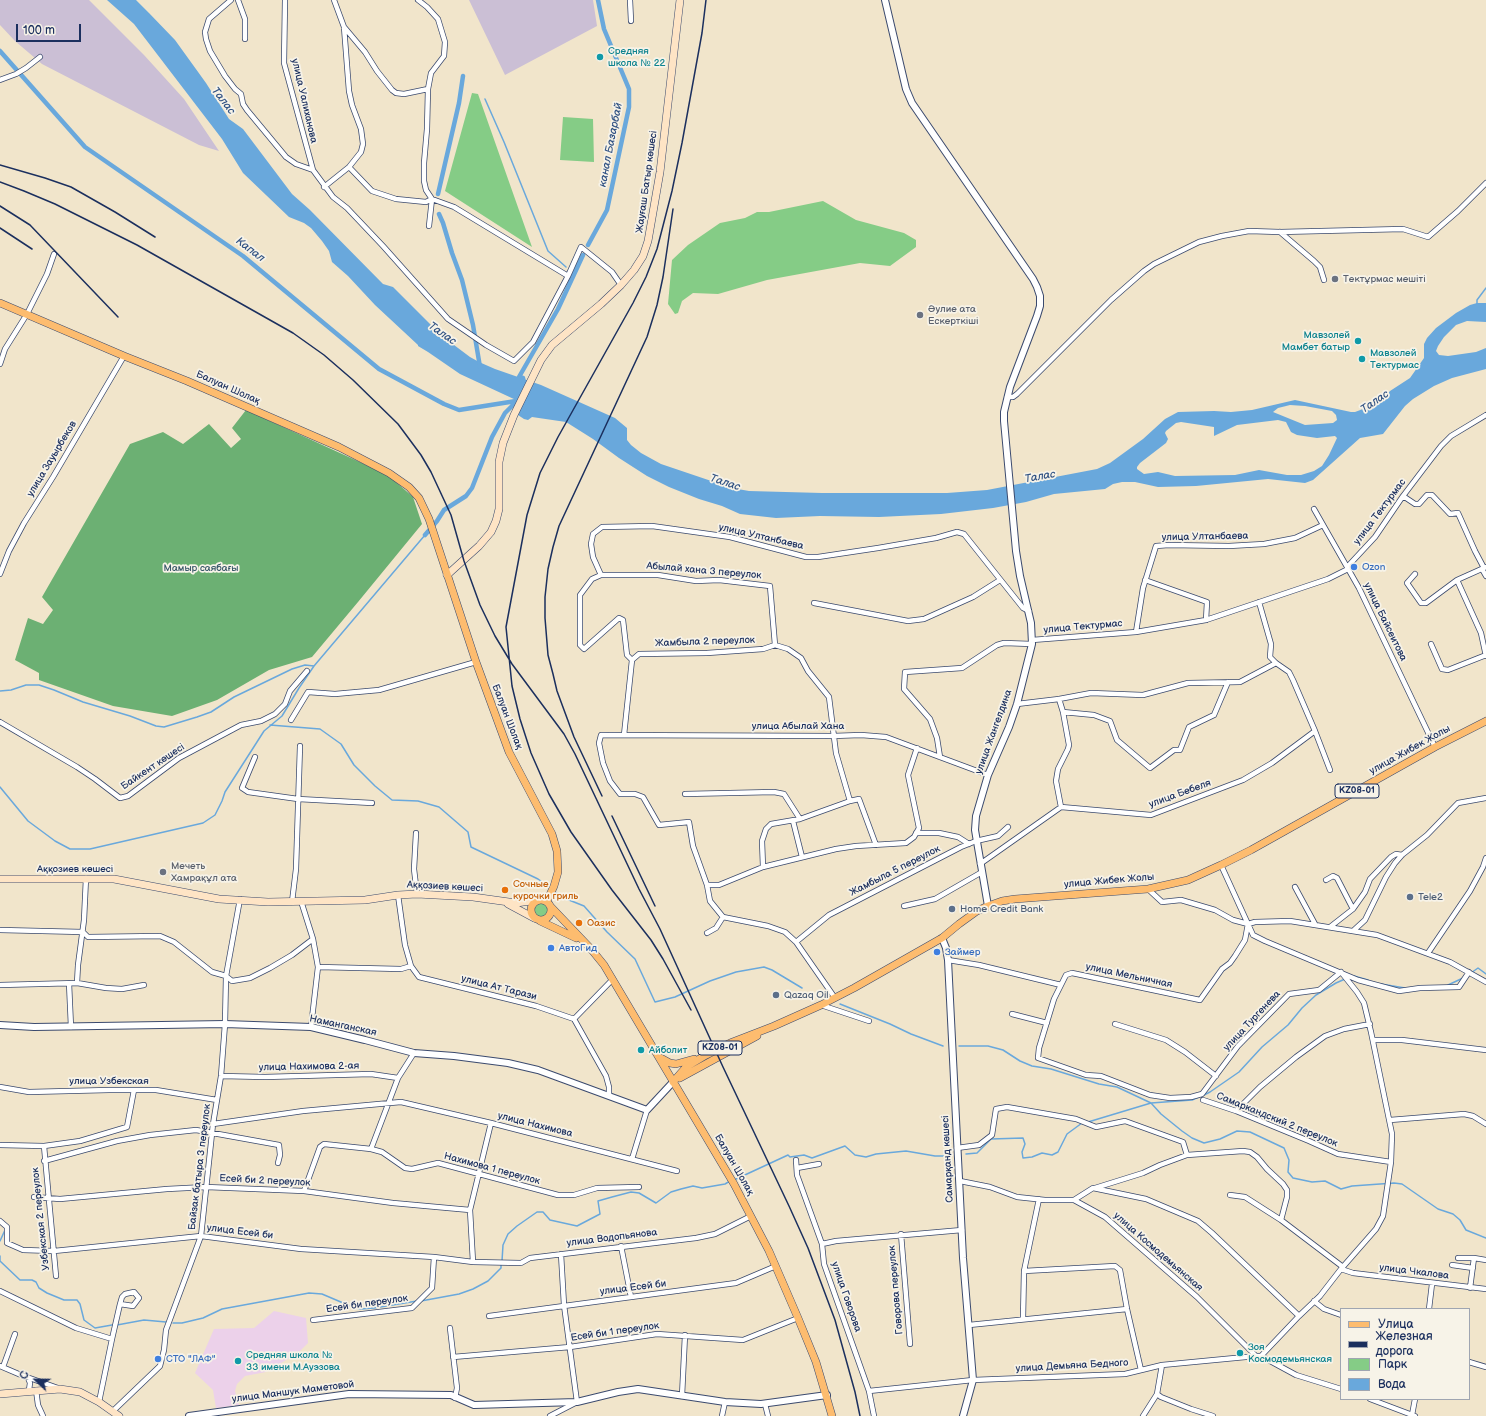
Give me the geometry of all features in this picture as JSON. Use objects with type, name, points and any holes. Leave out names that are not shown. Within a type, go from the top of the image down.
[{"type":"main road","name":"Жауғаш Батыр көшесі","points":[[447,575],[479,546],[491,532],[496,521],[499,509],[499,462],[502,442],[535,372],[552,345],[601,304],[621,285],[634,270],[643,256],[648,241],[662,159],[680,0]]},
{"type":"main road","name":"Балуан Шолақ","points":[[0,303],[194,384],[332,444],[389,473],[409,487],[419,498],[429,519],[476,662],[509,752],[552,834],[557,852],[558,872],[549,904],[597,956],[613,979],[718,1156],[751,1216],[776,1266],[816,1362],[832,1416]]},
{"type":"main road","name":"улица Жибек Жолы","points":[[673,1082],[686,1067],[706,1054],[774,1026],[835,998],[942,938],[959,924],[988,906],[1002,901],[1015,899],[1148,889],[1188,880],[1221,865],[1435,746],[1486,721]]},
{"type":"main road","name":"Аққозиев көшесі","points":[[0,880],[86,878],[114,879],[219,899],[240,899],[268,902],[365,900],[417,894],[464,896],[516,902],[538,900]]},
{"type":"main road","points":[[538,900],[549,904],[551,910],[549,916],[544,920],[537,919],[531,912],[533,903],[538,900]]},
{"type":"main road","name":"Аққозиев көшесі","points":[[500,901],[537,919]]},
{"type":"main road","name":"Балуан Шолақ","points":[[537,919],[574,936],[583,942]]},
{"type":"main road","name":"улица Жибек Жолы","points":[[673,1082],[734,1050],[774,1026]]},
{"type":"main road","name":"KZ08-01","points":[[657,1055],[670,1063],[676,1064],[706,1054]]},
{"type":"main road","points":[[0,1394],[32,1390],[60,1389],[80,1392],[99,1402],[119,1416]]},
{"type":"street","points":[[231,0],[209,19],[205,32],[210,51],[224,76],[241,94],[243,104],[247,110],[286,157],[296,164],[313,170]]},
{"type":"street","points":[[238,0],[245,19],[245,39]]},
{"type":"street","name":"улица Уалиханова","points":[[285,0],[284,63],[313,170],[333,197],[347,208],[383,246],[448,319],[486,345],[514,361],[533,342],[568,276]]},
{"type":"street","points":[[324,186],[349,167],[361,152],[363,144],[361,129],[352,105],[349,91],[344,27],[334,0]]},
{"type":"street","points":[[418,0],[438,19],[444,42],[444,56],[431,73],[428,89],[424,181],[426,190],[432,200],[429,226]]},
{"type":"street","points":[[630,0],[631,20]]},
{"type":"street","name":"улица Жангелдина","points":[[885,0],[902,74],[912,103],[1037,286],[1040,296],[1040,306],[1037,316],[1008,397],[1004,421],[1012,517],[1020,576],[1029,611],[1032,642],[1017,704],[1009,727],[988,775],[976,816],[974,830],[988,906]]},
{"type":"street","points":[[344,27],[365,52],[377,71],[396,93],[404,94],[428,89]]},
{"type":"street","points":[[0,80],[16,74],[40,57]]},
{"type":"street","points":[[349,167],[369,188],[380,194],[396,199],[416,202],[426,202],[432,200],[454,207],[483,223],[568,276],[581,247],[612,272],[621,285]]},
{"type":"street","points":[[1008,397],[1013,397],[1017,394],[1111,300],[1144,271],[1154,264],[1199,242],[1249,231],[1280,232],[1403,229],[1428,237],[1458,211],[1486,183]]},
{"type":"street","points":[[1280,232],[1314,260],[1320,267],[1324,280]]},
{"type":"street","points":[[0,364],[5,349],[27,314],[47,274],[54,254]]},
{"type":"street","name":"улица Зауырбеков","points":[[0,574],[9,551],[24,523],[57,471],[124,356]]},
{"type":"street","name":"улица Тектурмас","points":[[940,757],[937,738],[930,718],[904,689],[905,672],[962,668],[997,645],[1004,643],[1032,642],[1136,632],[1206,620],[1328,579],[1348,569],[1349,565],[1375,537],[1403,496],[1441,446],[1451,436],[1486,415]]},
{"type":"street","points":[[1403,496],[1415,504],[1420,504],[1427,495],[1432,495],[1450,514],[1458,513],[1474,551],[1484,568],[1486,576]]},
{"type":"street","name":"улица Байсеитова","points":[[1314,509],[1359,588],[1435,746]]},
{"type":"street","name":"улица Ултанбаева","points":[[1145,580],[1156,546],[1229,546],[1264,544],[1295,538],[1323,525]]},
{"type":"street","name":"улица Ултанбаева","points":[[601,576],[593,557],[591,544],[593,534],[602,527],[652,526],[730,538],[806,557],[818,557],[878,548],[936,538],[957,532],[964,534],[1023,608],[1029,611]]},
{"type":"street","points":[[1416,574],[1407,583],[1421,603],[1426,603],[1457,580],[1484,568]]},
{"type":"street","name":"Абылай хана 3 переулок","points":[[601,576],[658,575],[696,581],[719,580],[770,586],[775,645]]},
{"type":"street","points":[[601,576],[592,579],[580,595],[580,645],[584,649],[619,618],[623,620],[627,655],[632,660],[624,735]]},
{"type":"street","points":[[814,603],[908,621],[924,619],[972,597],[1000,580]]},
{"type":"street","points":[[1136,632],[1145,580],[1206,602],[1206,620]]},
{"type":"street","points":[[1431,644],[1442,669],[1448,670],[1456,668],[1486,656],[1481,633],[1457,580]]},
{"type":"street","points":[[1259,602],[1272,644],[1270,657],[1289,672],[1315,731],[1330,770]]},
{"type":"street","points":[[775,645],[788,649],[801,658],[813,677],[829,697],[836,753],[850,801]]},
{"type":"street","name":"Жамбыла 2 переулок","points":[[632,660],[639,654],[707,653],[763,649],[775,645]]},
{"type":"street","points":[[291,720],[308,692],[335,694],[379,690],[476,662]]},
{"type":"street","points":[[1017,704],[1059,699],[1091,693],[1143,695],[1188,683],[1245,681],[1276,663]]},
{"type":"street","name":"Байкент көшесі","points":[[0,722],[77,767],[120,798],[128,796],[179,758],[241,725],[261,721],[275,714],[285,704],[290,691],[307,671]]},
{"type":"street","points":[[1063,712],[1094,715],[1110,721],[1117,740],[1150,768],[1174,750],[1180,750],[1189,727],[1214,715],[1228,682]]},
{"type":"street","points":[[980,864],[1061,807],[1056,782],[1058,769],[1069,745],[1059,699]]},
{"type":"street","name":"улица Бебеля","points":[[1061,807],[1151,815],[1243,780],[1272,763],[1315,731]]},
{"type":"street","name":"улица Абылай Хана","points":[[708,885],[693,846],[689,822],[659,825],[643,797],[635,794],[620,794],[610,781],[602,763],[599,743],[601,735],[861,735],[886,737],[988,775]]},
{"type":"street","points":[[292,902],[296,869],[300,746]]},
{"type":"street","points":[[835,998],[796,942],[785,932],[768,926],[723,917],[710,901],[708,885],[719,885],[764,867],[849,847],[906,843],[915,835],[919,828],[908,776],[917,748]]},
{"type":"street","points":[[255,757],[243,786],[244,790],[248,792],[298,798],[372,803]]},
{"type":"street","points":[[685,794],[774,792],[784,794],[800,819]]},
{"type":"street","points":[[1353,931],[1365,920],[1386,877],[1402,855],[1427,835],[1458,803],[1486,798]]},
{"type":"street","points":[[764,867],[762,841],[766,829],[771,824],[793,821],[850,801],[860,799],[876,845]]},
{"type":"street","points":[[793,821],[802,857]]},
{"type":"street","name":"Жамбыла 5 переулок","points":[[796,942],[829,915],[969,844],[998,836],[1008,827]]},
{"type":"street","points":[[416,833],[414,869],[417,894]]},
{"type":"street","points":[[915,835],[939,833],[958,837],[969,844]]},
{"type":"street","points":[[1330,927],[1353,909],[1365,892],[1370,879],[1391,857],[1396,854],[1402,855]]},
{"type":"street","points":[[1428,953],[1470,891],[1483,867],[1486,858]]},
{"type":"street","points":[[1221,865],[1253,934],[1358,980],[1399,991],[1420,988],[1459,987],[1469,972]]},
{"type":"street","points":[[904,906],[934,899],[982,872]]},
{"type":"street","points":[[1326,880],[1333,876],[1337,878],[1353,909]]},
{"type":"street","points":[[77,983],[86,878]]},
{"type":"street","points":[[1295,887],[1315,924]]},
{"type":"street","points":[[1148,889],[1162,902],[1181,900],[1215,910],[1234,920],[1248,924],[1255,922],[1290,921],[1377,935],[1450,962],[1486,982]]},
{"type":"street","points":[[318,967],[401,969],[411,966],[405,944],[398,895]]},
{"type":"street","name":"Байзак батыра 3 переулок","points":[[113,1411],[160,1366],[164,1350],[166,1330],[201,1236],[213,1124],[221,1076],[225,1024],[226,976],[240,899]]},
{"type":"street","points":[[301,902],[313,939],[318,967],[311,1028]]},
{"type":"street","points":[[707,933],[716,928],[723,917]]},
{"type":"street","name":"улица Мельничная","points":[[1061,985],[1066,975],[1072,973],[1200,1000],[1222,968],[1235,956],[1245,940],[1248,924]]},
{"type":"street","points":[[0,930],[82,932],[88,937],[160,936],[174,942],[212,972],[226,976],[232,981],[250,978],[270,968],[287,958],[313,939]]},
{"type":"street","name":"Самарқанд көшесі","points":[[942,938],[946,948],[948,960],[957,1148],[973,1380],[963,1416]]},
{"type":"street","points":[[948,960],[979,965],[1061,985]]},
{"type":"street","name":"улица Ат Тарази","points":[[411,966],[419,977],[536,1006],[574,1019]]},
{"type":"street","points":[[1340,1389],[1296,1375],[1259,1356],[1314,1301],[1380,1223],[1386,1205],[1393,1140],[1390,1120],[1370,1024],[1364,1003],[1341,972]]},
{"type":"street","name":"улица Тургенева","points":[[1061,985],[1054,999],[1038,1048],[1038,1058],[1086,1076],[1101,1076],[1150,1095],[1170,1098],[1191,1097],[1202,1094],[1238,1046],[1290,994],[1319,990],[1341,972]]},
{"type":"street","points":[[609,1096],[609,1087],[606,1076],[574,1019],[613,979]]},
{"type":"street","points":[[69,983],[71,1027]]},
{"type":"street","points":[[0,985],[77,983],[106,988],[122,988],[144,985]]},
{"type":"street","points":[[821,1005],[869,1021]]},
{"type":"street","points":[[1012,1014],[1047,1023]]},
{"type":"street","name":"Наманганская","points":[[0,1025],[71,1027],[225,1024],[311,1028],[414,1053],[454,1056],[508,1063],[538,1070],[647,1110]]},
{"type":"street","points":[[1115,1024],[1166,1040],[1185,1052],[1216,1076]]},
{"type":"street","points":[[1236,1110],[1260,1087],[1296,1057],[1325,1036],[1344,1029],[1370,1024]]},
{"type":"street","points":[[1373,1040],[1402,1040],[1486,1050]]},
{"type":"street","points":[[371,1149],[398,1078],[414,1053]]},
{"type":"street","name":"улица Нахимова 2-ая","points":[[221,1076],[265,1077],[371,1074],[398,1078]]},
{"type":"street","points":[[632,1159],[647,1110],[673,1082]]},
{"type":"street","name":"улица Узбекская","points":[[0,1087],[29,1092],[156,1090],[217,1100]]},
{"type":"street","points":[[0,1145],[44,1146],[80,1141],[128,1128],[134,1090]]},
{"type":"street","name":"Самаркандский 2 переулок","points":[[1203,1100],[1236,1110],[1338,1154],[1391,1162]]},
{"type":"street","name":"улица Нахимова","points":[[389,1103],[401,1102],[492,1123],[677,1171]]},
{"type":"street","points":[[213,1124],[302,1111],[389,1103]]},
{"type":"street","points":[[957,1148],[979,1145],[992,1135],[996,1109],[1008,1107],[1076,1119],[1096,1126],[1125,1121],[1183,1142],[1188,1155]]},
{"type":"street","points":[[1390,1120],[1464,1114],[1473,1116],[1486,1124]]},
{"type":"street","points":[[473,1262],[470,1210],[492,1123]]},
{"type":"street","name":"Узбекская 2 переулок","points":[[44,1161],[150,1135],[196,1130],[279,1145],[280,1155],[278,1163]]},
{"type":"street","name":"Нахимова 1 переулок","points":[[304,1191],[322,1145],[371,1149],[382,1152],[405,1168],[412,1169],[438,1163],[558,1195],[574,1195],[597,1188],[639,1187]]},
{"type":"street","name":"Узбекская 2 переулок","points":[[44,1146],[44,1161],[56,1276]]},
{"type":"street","points":[[1074,1200],[1093,1188],[1143,1173],[1188,1155],[1243,1151],[1250,1152],[1257,1157],[1287,1190],[1287,1196],[1280,1220]]},
{"type":"street","name":"улица Говорова","points":[[796,1160],[797,1175],[822,1244],[824,1264],[869,1391],[874,1416]]},
{"type":"street","points":[[797,1168],[819,1164]]},
{"type":"street","name":"улица Космодемьянская","points":[[960,1181],[990,1187],[1017,1197],[1074,1200],[1105,1217],[1197,1297],[1259,1356]]},
{"type":"street","name":"Есей би 2 переулок","points":[[34,1197],[60,1199],[167,1189],[206,1187],[304,1191],[393,1203],[470,1210]]},
{"type":"street","points":[[1093,1188],[1146,1199],[1198,1221],[1299,1316]]},
{"type":"street","points":[[1230,1195],[1245,1197],[1280,1220],[1342,1268]]},
{"type":"street","points":[[1023,1319],[1024,1271],[1039,1199]]},
{"type":"street","name":"улица Водопьянова","points":[[473,1262],[521,1263],[530,1258],[696,1238],[715,1234],[751,1216]]},
{"type":"street","name":"улица Есей би","points":[[0,1221],[7,1227],[7,1243],[23,1250],[54,1251],[201,1236],[301,1249],[434,1257],[473,1262]]},
{"type":"street","name":"Говорова переулок","points":[[822,1244],[836,1241],[901,1234],[962,1230]]},
{"type":"street","name":"Говорова переулок","points":[[901,1234],[910,1344]]},
{"type":"street","points":[[621,1246],[631,1297]]},
{"type":"street","points":[[550,1416],[577,1402],[564,1305],[560,1254]]},
{"type":"street","name":"Есей би переулок","points":[[313,1320],[412,1308],[432,1288],[434,1257]]},
{"type":"street","points":[[1458,1258],[1486,1260]]},
{"type":"street","points":[[1470,1288],[1474,1258]]},
{"type":"street","points":[[1452,1265],[1473,1268]]},
{"type":"street","name":"улица Есей би","points":[[489,1316],[736,1283],[776,1266]]},
{"type":"street","points":[[1024,1271],[1115,1266],[1120,1270],[1141,1370]]},
{"type":"street","name":"улица Чкалова","points":[[1342,1268],[1353,1273],[1432,1284],[1486,1289]]},
{"type":"street","points":[[1429,1308],[1432,1284]]},
{"type":"street","points":[[0,1291],[76,1328],[112,1339]]},
{"type":"street","points":[[1314,1301],[1324,1309],[1340,1315]]},
{"type":"street","points":[[99,1402],[120,1304]]},
{"type":"street","points":[[969,1325],[1127,1309]]},
{"type":"street","name":"Есей би 1 переулок","points":[[454,1357],[570,1347],[657,1334],[743,1340],[798,1318]]},
{"type":"street","points":[[450,1328],[457,1388],[455,1398]]},
{"type":"street","points":[[15,1334],[2,1366],[28,1378],[60,1389]]},
{"type":"street","points":[[682,1396],[685,1335]]},
{"type":"street","name":"улица Демьяна Бедного","points":[[869,1391],[973,1380],[1125,1374],[1162,1365],[1259,1356]]},
{"type":"street","points":[[1470,1362],[1486,1367]]},
{"type":"street","points":[[1143,1416],[1157,1394],[1162,1365]]},
{"type":"street","points":[[28,1378],[43,1416]]},
{"type":"street","name":"улица Маншук Маметовой","points":[[189,1416],[349,1394],[452,1396],[474,1405],[577,1402],[618,1392],[638,1389],[725,1402],[765,1404],[826,1395]]},
{"type":"street","points":[[1157,1394],[1191,1409],[1213,1416]]},
{"type":"street","points":[[1373,1400],[1413,1416],[1415,1400]]},
{"type":"street","points":[[722,1416],[725,1402]]},
{"type":"street","points":[[765,1404],[768,1416]]},
{"type":"shaded area","points":[[0,0],[89,0],[144,55],[184,99],[219,151],[199,145],[42,64],[15,41],[0,25]]},
{"type":"shaded area","points":[[469,0],[593,0],[597,26],[505,75]]},
{"type":"shaded area","points":[[274,1311],[306,1318],[308,1343],[298,1353],[266,1372],[245,1376],[237,1384],[235,1391],[239,1405],[216,1408],[213,1390],[195,1373],[214,1329],[254,1328]]},
{"type":"green space","points":[[472,93],[478,94],[532,247],[445,191]]},
{"type":"green space","points":[[563,117],[593,119],[594,162],[560,160]]},
{"type":"green space","points":[[823,201],[856,220],[904,233],[916,240],[916,247],[890,266],[860,263],[767,280],[718,294],[693,293],[682,301],[678,313],[675,314],[668,304],[672,260],[688,245],[720,223],[745,218],[757,212],[769,212]]},
{"type":"green space","name":"Мамыр саябағы","points":[[246,410],[388,475],[413,497],[422,524],[312,657],[269,670],[217,700],[172,716],[113,706],[39,680],[39,673],[15,660],[28,618],[43,624],[53,610],[42,597],[130,444],[163,432],[183,444],[209,424],[231,448],[241,439],[232,428]]},
{"type":"green space","points":[[541,903],[546,905],[548,910],[546,915],[541,917],[536,915],[534,910],[536,905]]},
{"type":"water","points":[[107,0],[136,0],[149,13],[175,40],[206,83],[229,119],[243,129],[292,194],[310,210],[383,284],[393,287],[442,336],[479,362],[541,385],[615,418],[627,428],[627,440],[631,445],[641,453],[661,464],[732,488],[749,491],[822,493],[947,493],[987,490],[1097,469],[1110,463],[1143,439],[1165,419],[1178,412],[1231,412],[1252,410],[1295,400],[1355,412],[1379,403],[1390,391],[1410,378],[1424,358],[1424,344],[1427,338],[1436,328],[1456,313],[1470,305],[1477,303],[1486,303],[1486,322],[1467,321],[1456,325],[1444,337],[1436,351],[1439,355],[1448,356],[1476,352],[1486,348],[1486,369],[1452,378],[1434,386],[1413,399],[1405,406],[1383,434],[1360,438],[1313,480],[1305,483],[1268,479],[1196,486],[1158,487],[1135,482],[1122,482],[1113,484],[1105,489],[1054,494],[1026,502],[993,508],[941,514],[879,517],[820,516],[776,518],[740,514],[669,487],[647,476],[566,422],[532,417],[528,420],[524,419],[515,413],[516,400],[460,374],[418,346],[332,262],[329,251],[311,228],[304,223],[289,217],[243,173],[222,139],[134,24]],"holes":[[[1290,405],[1332,411],[1336,415],[1337,420],[1333,423],[1305,425],[1273,412],[1278,408]],[[1278,420],[1286,422],[1291,432],[1297,435],[1317,438],[1335,436],[1337,438],[1322,466],[1314,471],[1301,475],[1287,475],[1259,470],[1235,475],[1175,476],[1158,472],[1144,474],[1137,469],[1140,463],[1166,443],[1168,439],[1165,433],[1176,423],[1181,422],[1214,427],[1214,436],[1237,425]]]},
{"type":"waterway","name":"канал Базарбай","points":[[588,245],[607,210],[629,107],[629,89],[604,29],[598,0]]},
{"type":"waterway","name":"Капал","points":[[0,51],[85,147],[243,256],[379,369],[444,404],[459,410],[516,401]]},
{"type":"waterway","points":[[438,194],[459,103],[463,76]]},
{"type":"waterway","points":[[485,99],[548,251],[566,267]]},
{"type":"waterway","points":[[439,214],[462,280],[473,325],[480,367]]},
{"type":"waterway","name":"канал Базарбай","points":[[524,383],[523,378],[519,377],[558,309],[583,255]]},
{"type":"waterway","points":[[1477,304],[1477,300],[1486,288]]},
{"type":"waterway","points":[[425,535],[444,510],[466,496],[472,488],[492,437],[505,413],[516,402]]},
{"type":"waterway","points":[[0,787],[28,821],[55,841],[70,849],[90,849],[203,823],[215,815],[225,792],[264,731],[282,716],[314,666],[425,535]]},
{"type":"waterway","points":[[0,691],[11,690],[26,685],[39,685],[83,702],[130,716],[156,726],[164,727],[211,712],[234,697],[292,669],[305,665],[314,666]]},
{"type":"waterway","points":[[270,725],[320,729],[341,744],[354,765],[375,786],[392,800],[418,801],[439,807],[468,832],[471,847],[538,879],[551,888]]},
{"type":"waterway","points":[[554,891],[564,898],[584,906],[607,932],[635,959],[655,1002],[675,997],[710,981],[736,972],[764,967],[772,970],[802,988]]},
{"type":"waterway","points":[[1471,973],[1478,968],[1486,974]]},
{"type":"waterway","points":[[1354,976],[1368,980]]},
{"type":"waterway","points":[[1448,985],[1463,978]]},
{"type":"waterway","points":[[1204,1095],[1239,1072],[1262,1047],[1288,1025],[1302,1008],[1316,995],[1345,979]]},
{"type":"waterway","points":[[1381,984],[1405,988]]},
{"type":"waterway","points":[[840,1004],[943,1046]]},
{"type":"waterway","points":[[959,1046],[988,1046],[1003,1050],[1020,1061],[1032,1066],[1051,1069],[1099,1084],[1117,1087],[1151,1103],[1161,1114],[1182,1131],[1192,1138],[1204,1143],[1220,1139],[1237,1131],[1250,1132],[1284,1148],[1289,1160],[1288,1172],[1293,1178],[1312,1182],[1325,1181],[1341,1189],[1352,1186],[1394,1183],[1402,1184],[1438,1209],[1453,1214],[1460,1220],[1466,1230],[1486,1238]]},
{"type":"waterway","points":[[1088,1122],[1151,1103],[1192,1100],[1199,1097]]},
{"type":"waterway","points":[[966,1154],[977,1153],[991,1139],[1023,1138],[1025,1144],[1022,1152],[1023,1158],[1032,1157],[1042,1153],[1052,1155],[1058,1152],[1067,1134],[1082,1123]]},
{"type":"waterway","points":[[734,1180],[788,1155],[790,1157],[804,1155],[812,1158],[845,1146],[855,1155],[866,1157],[876,1154],[906,1151],[935,1156],[949,1156]]},
{"type":"waterway","points":[[502,1261],[503,1245],[508,1234],[537,1212],[543,1212],[550,1220],[577,1226],[600,1214],[598,1201],[631,1192],[639,1193],[656,1203],[671,1192],[681,1189],[693,1186],[702,1188],[725,1184],[730,1181]]},
{"type":"waterway","points":[[0,1241],[5,1230]]},
{"type":"waterway","points":[[0,1256],[0,1261],[20,1280],[32,1280],[36,1282],[39,1288],[64,1300],[77,1300],[80,1304],[84,1320],[95,1328],[112,1325]]},
{"type":"waterway","points":[[421,1301],[459,1294],[473,1289],[488,1281],[501,1268],[501,1265]]},
{"type":"waterway","points":[[173,1323],[182,1323],[203,1318],[222,1309],[309,1293],[322,1294],[355,1308],[361,1309],[417,1301]]},
{"type":"waterway","points":[[117,1325],[144,1320],[166,1322]]},
{"type":"railway","points":[[691,1010],[651,940],[612,890],[571,832],[549,794],[531,753],[520,719],[512,686],[506,627],[527,515],[540,473],[558,437],[633,303],[646,277],[657,249],[672,191],[682,143],[702,33],[706,0]]},
{"type":"railway","points":[[0,165],[71,187],[155,237]]},
{"type":"railway","points":[[0,182],[55,204],[137,245],[293,333],[324,355],[353,380],[398,424],[421,455],[431,472],[451,515],[464,561],[480,605],[495,636],[512,664],[564,734],[575,754],[639,889],[660,929],[789,1206],[808,1248],[835,1320],[855,1392],[860,1416]]},
{"type":"railway","points":[[0,206],[30,225],[118,317]]},
{"type":"railway","points":[[602,796],[574,737],[557,691],[548,655],[545,618],[545,597],[548,569],[559,526],[647,337],[657,305],[663,277],[673,209]]},
{"type":"railway","points":[[0,228],[32,249]]},
{"type":"railway","points":[[612,816],[655,906]]},
{"type":"place","name":"Средняя школа № 22","points":[[600,57]]},
{"type":"place","name":"Тектұрмас мешіті","points":[[1335,279]]},
{"type":"place","name":"Әулие ата Ескерткіші","points":[[920,315]]},
{"type":"place","name":"Мавзолей Мамбет батыр","points":[[1358,341]]},
{"type":"place","name":"Мавзолей Тектурмас","points":[[1362,359]]},
{"type":"place","name":"Ozon","points":[[1354,567]]},
{"type":"place","name":"Мечеть Хамрақұл ата","points":[[163,872]]},
{"type":"place","name":"Сочные курочки гриль","points":[[505,890]]},
{"type":"place","name":"Tele2","points":[[1410,897]]},
{"type":"place","name":"Home Credit Bank","points":[[952,909]]},
{"type":"place","name":"Оазис","points":[[579,923]]},
{"type":"place","name":"АвтоГид","points":[[551,948]]},
{"type":"place","name":"Займер","points":[[937,952]]},
{"type":"place","name":"Qazaq Oil","points":[[776,995]]},
{"type":"place","name":"Айболит","points":[[641,1050]]},
{"type":"place","name":"Зоя Космодемьянская","points":[[1240,1353]]},
{"type":"place","name":"СТО \"ЛАФ\"","points":[[158,1359]]},
{"type":"place","name":"Средняя школа № 33 имени М.Ауэзова","points":[[238,1361]]},
{"type":"water label","name":"Талас","points":[[223,101]]},
{"type":"water label","name":"Талас","points":[[442,334]]},
{"type":"water label","name":"Талас","points":[[1375,402]]},
{"type":"water label","name":"Талас","points":[[1040,477]]},
{"type":"water label","name":"Талас","points":[[725,483]]}]
